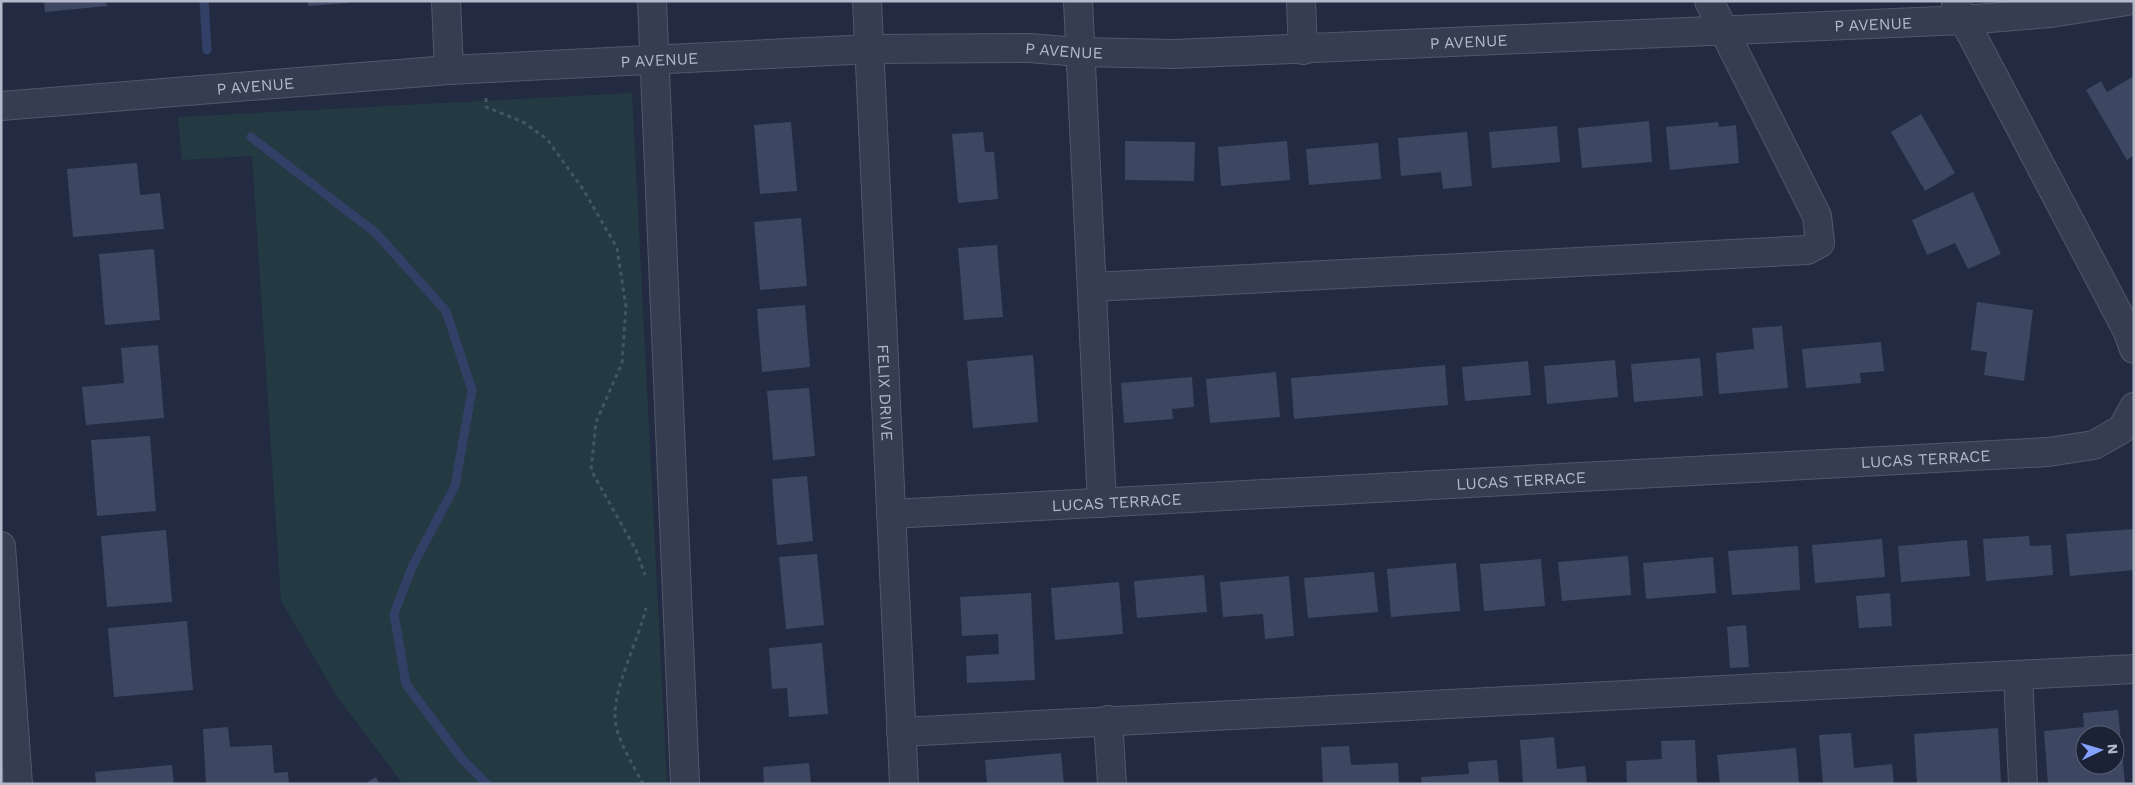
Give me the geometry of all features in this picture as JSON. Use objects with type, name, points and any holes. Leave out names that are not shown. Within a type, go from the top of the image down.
[{"type":"street","points":[[446,1],[450,70]]},
{"type":"street","points":[[652,1],[685,784]]},
{"type":"street","name":"FELIX DRIVE","points":[[868,1],[904,784]]},
{"type":"street","points":[[1078,1],[1102,503]]},
{"type":"street","points":[[1301,1],[1303,50]]},
{"type":"street","points":[[1093,287],[1807,250],[1820,243],[1817,216],[1710,1]]},
{"type":"street","name":"P AVENUE","points":[[1,106],[483,68],[870,49],[1030,48],[1080,52],[1174,54],[1303,50],[1726,31],[1959,10],[2051,13],[2127,1]]},
{"type":"street","points":[[1959,10],[2127,330],[2134,349]]},
{"type":"street","name":"LUCAS TERRACE","points":[[891,514],[2048,452],[2094,445],[2122,429],[2134,407]]},
{"type":"street","points":[[1,546],[18,784]]},
{"type":"street","points":[[901,732],[2134,669]]},
{"type":"street","points":[[2018,675],[2023,784]]},
{"type":"street","points":[[1108,720],[1112,784]]},
{"type":"path","points":[[483,68],[486,107],[523,122],[547,139],[583,189],[617,248],[626,307],[622,363],[596,422],[592,470],[636,550],[647,582]]},
{"type":"path","points":[[643,784],[620,738],[614,716],[618,695],[646,609],[646,600]]},
{"type":"shaded area","points":[[632,93],[667,784],[403,784],[338,698],[281,601],[252,156],[182,160],[178,117]]},
{"type":"building","points":[[44,1],[106,1],[107,6],[45,12]]},
{"type":"building","points":[[308,1],[349,1],[349,3],[308,6]]},
{"type":"building","points":[[2134,76],[2134,155],[2127,160],[2086,90],[2101,81],[2107,92]]},
{"type":"building","points":[[1921,114],[1955,173],[1925,191],[1891,132]]},
{"type":"building","points":[[1649,121],[1652,162],[1582,168],[1578,128]]},
{"type":"building","points":[[791,122],[797,191],[760,194],[754,125]]},
{"type":"building","points":[[1718,122],[1719,127],[1736,125],[1739,163],[1670,170],[1666,127]]},
{"type":"building","points":[[1557,126],[1560,162],[1492,168],[1489,132]]},
{"type":"building","points":[[983,132],[985,152],[994,152],[998,199],[958,203],[952,134]]},
{"type":"building","points":[[1467,132],[1472,186],[1443,189],[1441,172],[1401,176],[1398,138]]},
{"type":"building","points":[[1125,141],[1195,142],[1194,181],[1125,180]]},
{"type":"building","points":[[1287,141],[1290,180],[1221,186],[1218,147]]},
{"type":"building","points":[[1378,143],[1381,179],[1309,185],[1306,149]]},
{"type":"building","points":[[137,163],[140,195],[160,193],[164,229],[73,237],[67,169]]},
{"type":"building","points":[[1973,192],[2001,254],[1968,269],[1955,243],[1927,255],[1912,220]]},
{"type":"building","points":[[801,218],[807,286],[760,290],[754,222]]},
{"type":"building","points":[[997,245],[1003,317],[964,320],[958,248]]},
{"type":"building","points":[[154,249],[160,320],[105,325],[99,254]]},
{"type":"building","points":[[1977,302],[2033,310],[2024,381],[1984,375],[1987,352],[1971,350]]},
{"type":"building","points":[[805,305],[810,367],[762,372],[757,309]]},
{"type":"building","points":[[1782,326],[1788,388],[1719,394],[1716,353],[1754,349],[1752,328]]},
{"type":"building","points":[[1881,342],[1884,371],[1860,373],[1861,383],[1806,388],[1802,349]]},
{"type":"building","points":[[158,345],[164,418],[86,425],[82,387],[124,383],[121,348]]},
{"type":"building","points":[[1033,355],[1038,422],[973,428],[967,361]]},
{"type":"building","points":[[1700,358],[1703,396],[1634,402],[1631,364]]},
{"type":"building","points":[[1615,360],[1618,397],[1547,404],[1544,366]]},
{"type":"building","points":[[1528,361],[1531,395],[1465,401],[1462,367]]},
{"type":"building","points":[[1445,365],[1448,405],[1294,419],[1291,378]]},
{"type":"building","points":[[1276,372],[1280,417],[1210,423],[1206,379]]},
{"type":"building","points":[[1192,377],[1194,407],[1172,409],[1173,419],[1124,423],[1121,383]]},
{"type":"building","points":[[809,388],[815,456],[773,460],[767,391]]},
{"type":"building","points":[[150,436],[156,511],[97,516],[91,440]]},
{"type":"building","points":[[807,476],[813,541],[777,545],[772,479]]},
{"type":"building","points":[[2134,529],[2134,570],[2070,576],[2066,534]]},
{"type":"building","points":[[166,530],[172,602],[107,607],[101,536]]},
{"type":"building","points":[[2029,536],[2030,546],[2051,545],[2053,575],[1986,581],[1983,539]]},
{"type":"building","points":[[1882,539],[1885,577],[1815,583],[1812,545]]},
{"type":"building","points":[[1967,540],[1970,576],[1901,582],[1898,546]]},
{"type":"building","points":[[1798,546],[1800,590],[1732,595],[1728,551]]},
{"type":"building","points":[[817,554],[824,625],[786,629],[779,557]]},
{"type":"building","points":[[1628,556],[1631,595],[1562,601],[1558,562]]},
{"type":"building","points":[[1713,557],[1716,593],[1646,599],[1643,563]]},
{"type":"building","points":[[1541,559],[1545,606],[1484,611],[1480,564]]},
{"type":"building","points":[[1456,563],[1460,611],[1391,617],[1387,569]]},
{"type":"building","points":[[1374,572],[1378,612],[1308,618],[1304,578]]},
{"type":"building","points":[[1204,575],[1207,612],[1137,618],[1134,581]]},
{"type":"building","points":[[1289,576],[1294,636],[1265,639],[1263,614],[1223,617],[1220,582]]},
{"type":"building","points":[[1119,582],[1123,634],[1055,640],[1051,588]]},
{"type":"building","points":[[1031,593],[1035,680],[967,683],[966,656],[999,654],[998,634],[962,636],[960,597]]},
{"type":"building","points":[[1890,593],[1892,626],[1859,628],[1856,596]]},
{"type":"building","points":[[187,621],[193,690],[114,697],[108,628]]},
{"type":"building","points":[[1746,625],[1749,667],[1730,668],[1727,627]]},
{"type":"building","points":[[822,643],[828,714],[789,717],[787,688],[772,689],[769,648]]},
{"type":"building","points":[[2118,710],[2119,725],[2084,725],[2083,713]]},
{"type":"building","points":[[228,727],[230,747],[272,745],[274,773],[288,772],[289,784],[206,784],[203,729]]},
{"type":"building","points":[[1998,728],[2001,784],[1917,784],[1914,734]]},
{"type":"building","points":[[2075,728],[2075,775],[2124,775],[2125,784],[2048,784],[2044,731]]},
{"type":"building","points":[[1851,733],[1854,768],[1892,764],[1894,784],[1823,784],[1819,735]]},
{"type":"building","points":[[1554,737],[1557,769],[1585,766],[1587,784],[1523,784],[1520,740]]},
{"type":"building","points":[[1695,740],[1697,784],[1627,784],[1626,761],[1662,759],[1661,741]]},
{"type":"building","points":[[1349,746],[1351,765],[1398,763],[1399,784],[1323,784],[1321,747]]},
{"type":"building","points":[[1796,748],[1799,784],[1720,784],[1717,755]]},
{"type":"building","points":[[1061,753],[1064,784],[987,784],[985,760]]},
{"type":"building","points":[[1497,760],[1499,784],[1422,784],[1421,777],[1469,774],[1468,762]]},
{"type":"building","points":[[809,763],[811,784],[764,784],[763,767]]},
{"type":"building","points":[[172,765],[174,784],[96,784],[95,772]]},
{"type":"building","points":[[376,777],[380,784],[364,784]]},
{"type":"waterway","points":[[204,1],[207,50]]},
{"type":"waterway","points":[[251,137],[376,233],[446,311],[472,390],[455,486],[412,567],[394,614],[406,684],[462,759],[487,784]]}]
